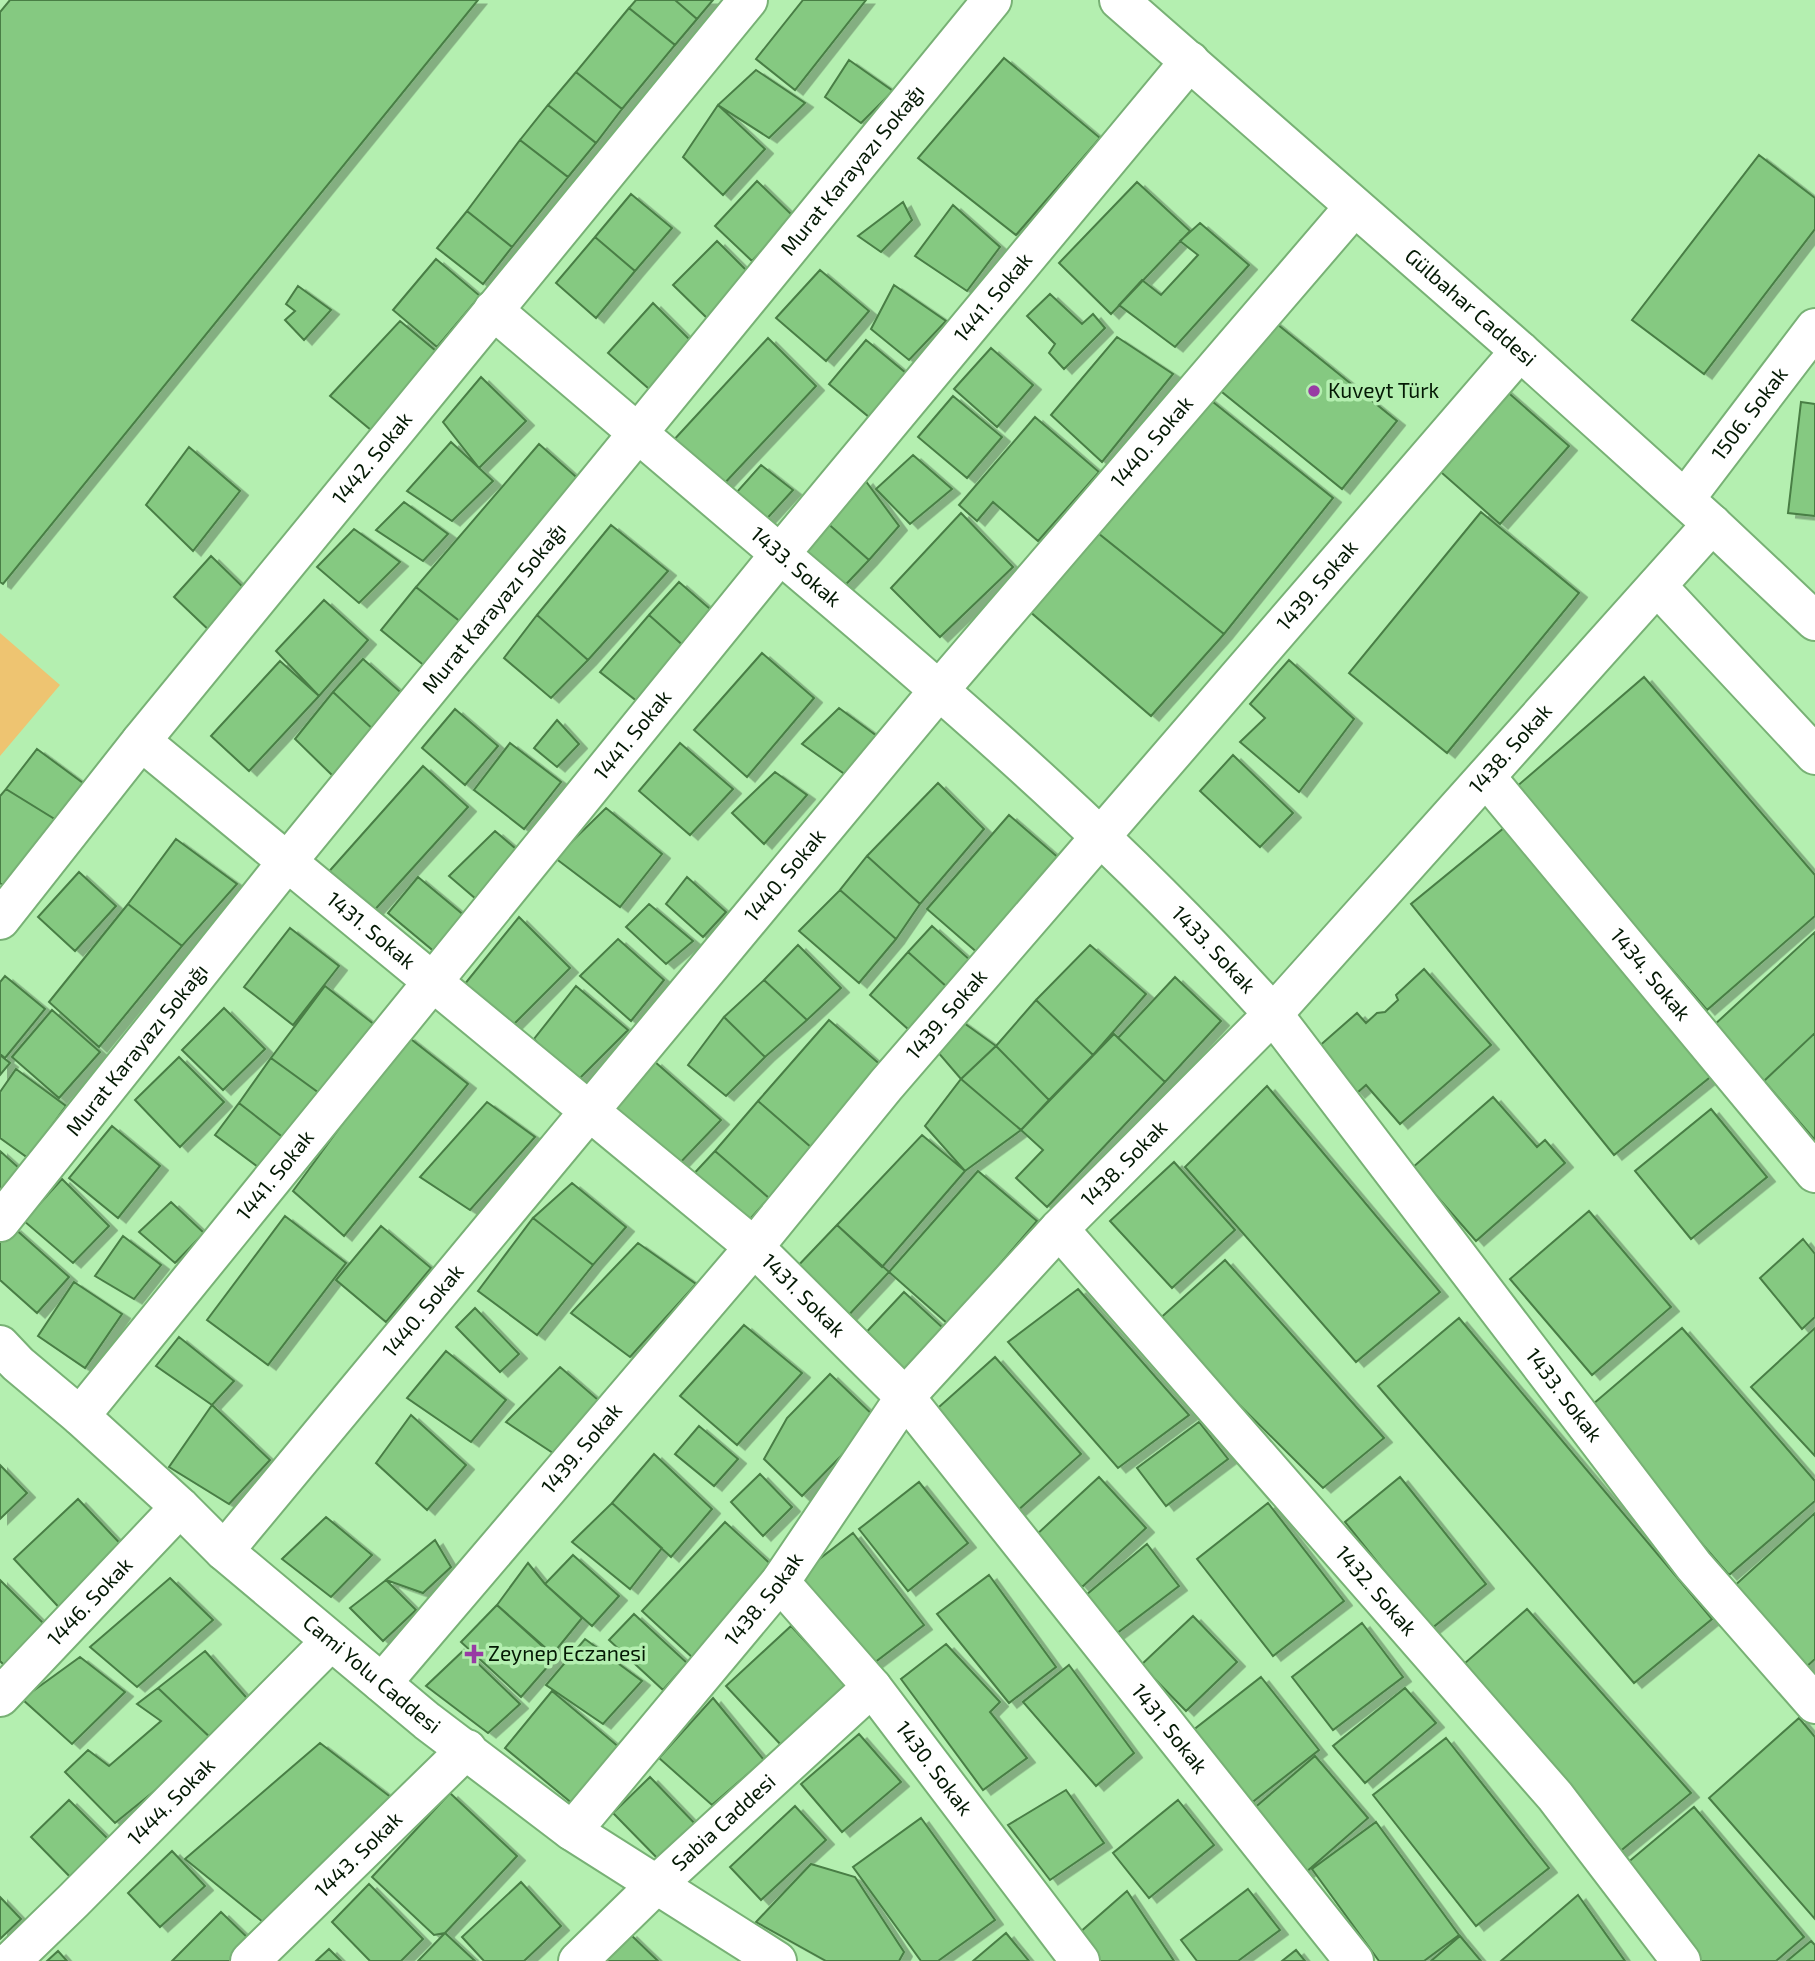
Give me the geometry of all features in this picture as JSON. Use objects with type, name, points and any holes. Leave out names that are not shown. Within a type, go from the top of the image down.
[{"type":"street","name":"1442. Sokak","points":[[0,920],[141,741],[748,0]]},
{"type":"street","name":"Murat Karayazı Sokağı","points":[[0,1222],[287,862],[992,0]]},
{"type":"street","name":"Gülbahar Caddesi","points":[[1119,0],[1520,351],[1685,499],[1815,621]]},
{"type":"street","name":"1441. Sokak","points":[[80,1416],[780,554],[1191,61]]},
{"type":"street","name":"1440. Sokak","points":[[225,1551],[940,689],[1354,208]]},
{"type":"street","name":"1433. Sokak","points":[[494,310],[940,689],[1100,836],[1238,975],[1273,1014],[1694,1566],[1815,1704]]},
{"type":"street","name":"1506. Sokak","points":[[1685,499],[1815,328]]},
{"type":"street","name":"1439. Sokak","points":[[382,1684],[754,1247],[886,1085],[1520,351]]},
{"type":"street","name":"1438. Sokak","points":[[572,1831],[780,1582],[905,1397],[1059,1229],[1273,1014],[1712,524]]},
{"type":"street","points":[[1657,586],[1815,755]]},
{"type":"street","name":"1431. Sokak","points":[[141,741],[754,1247],[905,1397],[1354,1961]]},
{"type":"street","name":"1434. Sokak","points":[[1486,777],[1815,1173]]},
{"type":"street","name":"1432. Sokak","points":[[1059,1229],[1555,1796],[1681,1961]]},
{"type":"street","name":"Cami Yolu Caddesi","points":[[6,1364],[80,1416],[225,1551],[427,1721],[572,1831],[777,1961]]},
{"type":"street","name":"1446. Sokak","points":[[0,1697],[180,1507]]},
{"type":"street","name":"1430. Sokak","points":[[780,1582],[872,1687],[1080,1961]]},
{"type":"street","name":"1444. Sokak","points":[[11,1961],[331,1641]]},
{"type":"street","name":"Sabia Caddesi","points":[[578,1961],[657,1884],[872,1687]]},
{"type":"street","name":"1443. Sokak","points":[[250,1961],[467,1749]]},
{"type":"shaded area","points":[[0,633],[60,685],[0,756]]},
{"type":"building","points":[[10,0],[478,0],[3,584],[0,582],[0,12]]},
{"type":"building","points":[[636,0],[675,0],[697,19],[675,45],[629,8]]},
{"type":"building","points":[[675,0],[713,0],[697,19]]},
{"type":"building","points":[[803,0],[866,0],[795,90],[756,59]]},
{"type":"building","points":[[629,8],[675,45],[622,109],[576,72]]},
{"type":"building","points":[[1004,58],[1100,138],[1016,235],[918,158]]},
{"type":"building","points":[[849,60],[893,91],[861,123],[825,97]]},
{"type":"building","points":[[756,70],[805,103],[769,138],[718,105]]},
{"type":"building","points":[[576,72],[622,109],[596,143],[548,105]]},
{"type":"building","points":[[548,105],[596,143],[568,177],[520,140]]},
{"type":"building","points":[[718,105],[765,149],[723,195],[683,157]]},
{"type":"building","points":[[520,140],[568,177],[512,247],[467,211]]},
{"type":"building","points":[[1759,155],[1815,198],[1815,229],[1704,374],[1632,320]]},
{"type":"building","points":[[757,181],[794,217],[752,261],[715,226]]},
{"type":"building","points":[[1137,182],[1190,231],[1111,314],[1059,263]]},
{"type":"building","points":[[631,194],[672,228],[635,271],[595,237]]},
{"type":"building","points":[[903,202],[912,220],[881,252],[858,236]]},
{"type":"building","points":[[953,205],[1000,247],[967,291],[915,256]]},
{"type":"building","points":[[467,211],[512,247],[483,284],[437,248]]},
{"type":"building","points":[[1200,223],[1249,265],[1175,347],[1119,305],[1142,280],[1161,295],[1198,255],[1180,241]]},
{"type":"building","points":[[595,237],[635,271],[596,318],[556,283]]},
{"type":"building","points":[[717,241],[752,276],[709,320],[673,285]]},
{"type":"building","points":[[436,259],[480,296],[437,347],[393,310]]},
{"type":"building","points":[[820,270],[869,311],[826,361],[776,318]]},
{"type":"building","points":[[894,285],[946,321],[909,360],[871,329]]},
{"type":"building","points":[[298,286],[331,310],[304,340],[285,320],[295,311],[286,304]]},
{"type":"building","points":[[1050,294],[1082,324],[1093,314],[1105,328],[1064,369],[1049,353],[1055,344],[1027,316]]},
{"type":"building","points":[[653,303],[697,347],[656,395],[608,353]]},
{"type":"building","points":[[1272,320],[1397,421],[1342,489],[1217,388]]},
{"type":"building","points":[[400,321],[442,356],[377,435],[330,396]]},
{"type":"building","points":[[1117,337],[1173,374],[1102,462],[1051,415]]},
{"type":"building","points":[[768,338],[816,386],[721,487],[671,443]]},
{"type":"building","points":[[866,340],[912,378],[875,422],[829,384]]},
{"type":"building","points":[[991,348],[1033,385],[997,427],[954,389]]},
{"type":"building","points":[[481,377],[526,421],[479,468],[443,422]]},
{"type":"building","points":[[1503,388],[1569,446],[1500,524],[1434,466]]},
{"type":"building","points":[[1203,394],[1333,498],[1224,634],[1093,529]]},
{"type":"building","points":[[953,396],[1002,437],[967,478],[918,437]]},
{"type":"building","points":[[1801,402],[1815,404],[1815,516],[1788,513]]},
{"type":"building","points":[[1035,417],[1099,472],[1038,541],[993,502],[977,521],[959,505]]},
{"type":"building","points":[[451,442],[493,481],[452,521],[407,491]]},
{"type":"building","points":[[539,444],[583,483],[466,626],[416,587]]},
{"type":"building","points":[[189,447],[240,491],[193,551],[146,505]]},
{"type":"building","points":[[913,455],[952,489],[910,524],[876,489]]},
{"type":"building","points":[[761,465],[793,490],[762,524],[728,502]]},
{"type":"building","points":[[865,480],[899,526],[869,560],[825,521]]},
{"type":"building","points":[[404,502],[448,534],[423,561],[376,530]]},
{"type":"building","points":[[1481,512],[1579,593],[1447,753],[1349,673]]},
{"type":"building","points":[[961,513],[1013,567],[940,637],[891,588]]},
{"type":"building","points":[[825,521],[869,560],[833,598],[792,563]]},
{"type":"building","points":[[611,525],[668,571],[588,660],[537,615]]},
{"type":"building","points":[[354,529],[400,562],[359,603],[317,567]]},
{"type":"building","points":[[1093,529],[1224,634],[1151,716],[1028,610]]},
{"type":"building","points":[[211,556],[249,593],[214,635],[174,597]]},
{"type":"building","points":[[679,582],[717,615],[687,649],[649,615]]},
{"type":"building","points":[[416,587],[466,626],[427,668],[381,630]]},
{"type":"building","points":[[324,600],[368,640],[319,696],[276,651]]},
{"type":"building","points":[[537,615],[588,660],[551,698],[504,658]]},
{"type":"building","points":[[649,615],[687,649],[643,706],[600,672]]},
{"type":"building","points":[[762,653],[814,698],[747,777],[694,730]]},
{"type":"building","points":[[363,659],[407,698],[377,733],[333,692]]},
{"type":"building","points":[[1289,660],[1354,719],[1299,792],[1240,742],[1265,718],[1250,704]]},
{"type":"building","points":[[280,661],[319,696],[249,771],[211,736]]},
{"type":"building","points":[[1644,677],[1815,875],[1815,916],[1707,1010],[1515,788]]},
{"type":"building","points":[[333,692],[377,733],[335,778],[295,739]]},
{"type":"building","points":[[839,708],[881,739],[853,780],[802,744]]},
{"type":"building","points":[[455,709],[498,746],[465,785],[422,748]]},
{"type":"building","points":[[557,720],[579,744],[557,767],[534,748]]},
{"type":"building","points":[[510,743],[561,782],[524,829],[474,790]]},
{"type":"building","points":[[680,743],[733,789],[690,835],[639,791]]},
{"type":"building","points":[[37,749],[87,786],[61,823],[6,789]]},
{"type":"building","points":[[1233,755],[1293,813],[1260,847],[1200,791]]},
{"type":"building","points":[[423,766],[468,807],[370,915],[325,876]]},
{"type":"building","points":[[775,772],[807,795],[764,844],[732,813]]},
{"type":"building","points":[[938,783],[984,829],[920,904],[867,856]]},
{"type":"building","points":[[6,789],[61,823],[12,892],[0,883],[0,796]]},
{"type":"building","points":[[606,808],[662,854],[620,907],[555,858]]},
{"type":"building","points":[[1009,815],[1068,866],[987,961],[927,909]]},
{"type":"building","points":[[1510,823],[1714,1074],[1614,1155],[1411,904]]},
{"type":"building","points":[[495,831],[523,855],[483,905],[449,876]]},
{"type":"building","points":[[176,839],[237,884],[182,946],[128,904]]},
{"type":"building","points":[[867,856],[920,904],[896,939],[840,890]]},
{"type":"building","points":[[79,872],[116,906],[75,951],[38,917]]},
{"type":"building","points":[[418,877],[466,917],[436,953],[388,913]]},
{"type":"building","points":[[687,877],[726,912],[703,937],[666,904]]},
{"type":"building","points":[[840,890],[896,939],[859,983],[799,931]]},
{"type":"building","points":[[128,904],[182,946],[99,1047],[49,1002]]},
{"type":"building","points":[[649,904],[693,941],[666,964],[626,927]]},
{"type":"building","points":[[519,917],[570,968],[509,1029],[464,985]]},
{"type":"building","points":[[932,926],[971,961],[947,987],[908,952]]},
{"type":"building","points":[[290,928],[339,966],[293,1025],[244,987]]},
{"type":"building","points":[[1815,932],[1815,1033],[1764,1081],[1713,1026]]},
{"type":"building","points":[[618,939],[664,980],[631,1021],[580,976]]},
{"type":"building","points":[[798,945],[841,988],[807,1020],[764,980]]},
{"type":"building","points":[[1090,945],[1146,994],[1093,1055],[1036,1000]]},
{"type":"building","points":[[908,952],[947,987],[909,1030],[870,995]]},
{"type":"building","points":[[1424,969],[1491,1045],[1400,1124],[1366,1085],[1357,1093],[1317,1048],[1357,1013],[1366,1023],[1377,1013],[1385,1012],[1398,1000],[1396,995]]},
{"type":"building","points":[[5,976],[45,1009],[5,1058],[0,1054],[0,982]]},
{"type":"building","points":[[1175,977],[1221,1021],[1165,1082],[1118,1038]]},
{"type":"building","points":[[764,980],[807,1020],[765,1057],[724,1017]]},
{"type":"building","points":[[325,986],[380,1029],[319,1093],[271,1058]]},
{"type":"building","points":[[576,986],[628,1030],[573,1085],[534,1039]]},
{"type":"building","points":[[1036,1000],[1093,1055],[1049,1100],[996,1046]]},
{"type":"building","points":[[224,1008],[265,1049],[223,1090],[182,1050]]},
{"type":"building","points":[[52,1010],[100,1052],[59,1098],[12,1057]]},
{"type":"building","points":[[724,1017],[765,1057],[726,1096],[688,1065]]},
{"type":"building","points":[[957,1018],[996,1046],[961,1079],[936,1050]]},
{"type":"building","points":[[829,1020],[883,1067],[812,1148],[758,1101]]},
{"type":"building","points":[[1815,1033],[1815,1140],[1764,1081]]},
{"type":"building","points":[[1114,1034],[1165,1082],[1047,1207],[1016,1178],[1043,1150],[1021,1130]]},
{"type":"building","points":[[407,1036],[468,1084],[344,1236],[293,1191]]},
{"type":"building","points":[[996,1046],[1049,1100],[1021,1130],[961,1079]]},
{"type":"building","points":[[0,1055],[10,1063],[0,1075]]},
{"type":"building","points":[[179,1057],[224,1102],[180,1147],[135,1100]]},
{"type":"building","points":[[271,1058],[319,1093],[285,1139],[239,1103]]},
{"type":"building","points":[[654,1061],[721,1120],[677,1166],[608,1115]]},
{"type":"building","points":[[16,1069],[66,1106],[28,1158],[0,1138],[0,1092]]},
{"type":"building","points":[[961,1079],[1021,1130],[965,1171],[925,1126]]},
{"type":"building","points":[[1267,1086],[1440,1292],[1356,1362],[1185,1167]]},
{"type":"building","points":[[1493,1097],[1537,1147],[1545,1140],[1565,1163],[1476,1241],[1412,1168]]},
{"type":"building","points":[[758,1101],[812,1148],[769,1198],[715,1151]]},
{"type":"building","points":[[487,1102],[535,1137],[470,1210],[420,1177]]},
{"type":"building","points":[[239,1103],[285,1139],[262,1170],[215,1135]]},
{"type":"building","points":[[1711,1109],[1767,1177],[1691,1239],[1635,1171]]},
{"type":"building","points":[[112,1126],[160,1166],[118,1218],[69,1178]]},
{"type":"building","points":[[922,1135],[965,1171],[882,1267],[837,1225]]},
{"type":"building","points":[[0,1151],[20,1169],[0,1191]]},
{"type":"building","points":[[715,1151],[769,1198],[743,1227],[688,1180]]},
{"type":"building","points":[[1174,1162],[1235,1230],[1172,1288],[1110,1221]]},
{"type":"building","points":[[978,1171],[1037,1221],[948,1324],[889,1272]]},
{"type":"building","points":[[62,1179],[109,1226],[73,1263],[24,1221]]},
{"type":"building","points":[[572,1183],[626,1227],[593,1265],[533,1218]]},
{"type":"building","points":[[171,1202],[204,1233],[175,1263],[139,1232]]},
{"type":"building","points":[[1589,1211],[1671,1307],[1592,1375],[1510,1279]]},
{"type":"building","points":[[285,1216],[346,1263],[268,1365],[207,1320]]},
{"type":"building","points":[[533,1218],[593,1265],[537,1335],[478,1291]]},
{"type":"building","points":[[837,1225],[889,1272],[845,1319],[793,1271]]},
{"type":"building","points":[[381,1226],[431,1268],[386,1322],[336,1280]]},
{"type":"building","points":[[13,1227],[69,1277],[37,1313],[0,1280],[0,1242]]},
{"type":"building","points":[[123,1236],[161,1265],[134,1299],[95,1276]]},
{"type":"building","points":[[1803,1239],[1815,1254],[1815,1317],[1802,1329],[1760,1278]]},
{"type":"building","points":[[638,1243],[696,1284],[630,1357],[571,1313]]},
{"type":"building","points":[[1225,1260],[1384,1438],[1323,1488],[1156,1322]]},
{"type":"building","points":[[74,1282],[122,1314],[85,1368],[38,1336]]},
{"type":"building","points":[[1078,1289],[1189,1415],[1118,1468],[1008,1342]]},
{"type":"building","points":[[904,1292],[944,1329],[899,1376],[859,1340]]},
{"type":"building","points":[[475,1308],[519,1354],[500,1372],[456,1327]]},
{"type":"building","points":[[1459,1318],[1712,1619],[1634,1683],[1378,1386]]},
{"type":"building","points":[[744,1325],[802,1373],[737,1445],[680,1396]]},
{"type":"building","points":[[1682,1328],[1815,1481],[1815,1501],[1729,1575],[1586,1410]]},
{"type":"building","points":[[1815,1328],[1815,1456],[1751,1387]]},
{"type":"building","points":[[179,1337],[234,1381],[212,1405],[156,1366]]},
{"type":"building","points":[[446,1351],[506,1400],[471,1442],[407,1398]]},
{"type":"building","points":[[995,1357],[1081,1454],[1016,1512],[930,1415]]},
{"type":"building","points":[[560,1367],[605,1406],[562,1459],[506,1422]]},
{"type":"building","points":[[830,1374],[877,1419],[802,1496],[764,1459],[787,1418]]},
{"type":"building","points":[[212,1405],[270,1460],[229,1504],[169,1467]]},
{"type":"building","points":[[411,1415],[466,1465],[427,1510],[376,1463]]},
{"type":"building","points":[[1199,1422],[1228,1459],[1166,1506],[1137,1468]]},
{"type":"building","points":[[699,1426],[738,1459],[714,1486],[675,1454]]},
{"type":"building","points":[[654,1454],[712,1509],[671,1557],[612,1503]]},
{"type":"building","points":[[0,1465],[27,1493],[0,1519]]},
{"type":"building","points":[[760,1474],[792,1507],[763,1536],[731,1502]]},
{"type":"building","points":[[1099,1477],[1146,1528],[1082,1587],[1035,1536]]},
{"type":"building","points":[[1400,1477],[1486,1584],[1431,1629],[1345,1522]]},
{"type":"building","points":[[919,1482],[968,1543],[908,1591],[859,1529]]},
{"type":"building","points":[[78,1499],[130,1554],[66,1615],[14,1559]]},
{"type":"building","points":[[612,1503],[662,1548],[630,1589],[572,1542]]},
{"type":"building","points":[[1268,1503],[1344,1601],[1273,1656],[1197,1559]]},
{"type":"building","points":[[1815,1513],[1815,1659],[1805,1668],[1732,1588]]},
{"type":"building","points":[[326,1517],[372,1555],[331,1597],[282,1559]]},
{"type":"building","points":[[725,1522],[777,1570],[694,1659],[642,1611]]},
{"type":"building","points":[[853,1533],[924,1625],[870,1666],[800,1574]]},
{"type":"building","points":[[435,1540],[451,1567],[423,1593],[386,1580]]},
{"type":"building","points":[[1147,1544],[1179,1586],[1112,1637],[1086,1595]]},
{"type":"building","points":[[573,1555],[619,1596],[592,1626],[545,1584]]},
{"type":"building","points":[[528,1563],[545,1584],[582,1618],[552,1655],[497,1605]]},
{"type":"building","points":[[989,1575],[1056,1667],[1009,1703],[937,1614]]},
{"type":"building","points":[[170,1578],[213,1620],[137,1687],[90,1647]]},
{"type":"building","points":[[0,1580],[45,1625],[4,1665],[0,1661]]},
{"type":"building","points":[[386,1580],[416,1610],[383,1641],[350,1608]]},
{"type":"building","points":[[497,1605],[556,1657],[521,1697],[461,1642]]},
{"type":"building","points":[[1527,1609],[1691,1793],[1618,1853],[1465,1663]]},
{"type":"building","points":[[634,1614],[687,1663],[663,1690],[609,1640]]},
{"type":"building","points":[[1193,1616],[1237,1662],[1186,1711],[1141,1665]]},
{"type":"building","points":[[1362,1623],[1403,1677],[1333,1730],[1292,1677]]},
{"type":"building","points":[[791,1626],[847,1686],[782,1746],[726,1686]]},
{"type":"building","points":[[585,1639],[642,1681],[603,1724],[546,1685]]},
{"type":"building","points":[[946,1644],[1000,1702],[990,1712],[1027,1758],[983,1790],[901,1679]]},
{"type":"building","points":[[464,1650],[520,1704],[488,1733],[426,1686]]},
{"type":"building","points":[[205,1651],[253,1705],[215,1742],[158,1688]]},
{"type":"building","points":[[80,1657],[125,1692],[72,1744],[22,1699]]},
{"type":"building","points":[[1069,1665],[1134,1753],[1096,1786],[1023,1702]]},
{"type":"building","points":[[1261,1677],[1319,1750],[1250,1804],[1192,1731]]},
{"type":"building","points":[[158,1688],[215,1742],[115,1823],[65,1772],[88,1750],[109,1766],[161,1721],[137,1704]]},
{"type":"building","points":[[1405,1688],[1436,1723],[1365,1783],[1333,1746]]},
{"type":"building","points":[[552,1691],[620,1748],[573,1804],[505,1748]]},
{"type":"building","points":[[713,1698],[764,1760],[712,1805],[659,1758]]},
{"type":"building","points":[[1799,1718],[1815,1737],[1815,1919],[1709,1798]]},
{"type":"building","points":[[859,1734],[901,1782],[842,1832],[801,1784]]},
{"type":"building","points":[[1446,1738],[1549,1868],[1476,1926],[1373,1795]]},
{"type":"building","points":[[320,1743],[401,1805],[274,1931],[185,1859]]},
{"type":"building","points":[[1315,1756],[1368,1818],[1305,1873],[1252,1810]]},
{"type":"building","points":[[650,1777],[701,1830],[665,1866],[613,1813]]},
{"type":"building","points":[[1066,1790],[1104,1843],[1050,1880],[1008,1825]]},
{"type":"building","points":[[450,1793],[517,1856],[445,1933],[434,1935],[372,1877]]},
{"type":"building","points":[[69,1800],[114,1845],[76,1883],[31,1837]]},
{"type":"building","points":[[1178,1800],[1214,1845],[1149,1898],[1113,1853]]},
{"type":"building","points":[[795,1806],[826,1840],[761,1900],[730,1867]]},
{"type":"building","points":[[1694,1807],[1804,1937],[1776,1961],[1697,1961],[1620,1869]]},
{"type":"building","points":[[921,1818],[995,1920],[938,1961],[921,1961],[853,1867]]},
{"type":"building","points":[[1376,1822],[1459,1935],[1424,1961],[1379,1961],[1312,1869]]},
{"type":"building","points":[[172,1851],[205,1886],[160,1927],[128,1893]]},
{"type":"building","points":[[811,1864],[855,1877],[904,1952],[899,1961],[826,1961],[756,1922]]},
{"type":"building","points":[[521,1882],[561,1926],[524,1961],[484,1961],[462,1937]]},
{"type":"building","points":[[369,1884],[423,1939],[401,1961],[370,1961],[332,1922]]},
{"type":"building","points":[[1248,1889],[1280,1930],[1238,1961],[1197,1961],[1181,1940]]},
{"type":"building","points":[[1127,1891],[1174,1961],[1098,1961],[1078,1934]]},
{"type":"building","points":[[1578,1895],[1625,1961],[1501,1961]]},
{"type":"building","points":[[0,1897],[21,1919],[0,1939]]},
{"type":"building","points":[[221,1912],[251,1941],[232,1961],[172,1961]]},
{"type":"building","points":[[445,1933],[475,1961],[418,1961]]},
{"type":"building","points":[[629,1933],[658,1961],[602,1961]]},
{"type":"building","points":[[1006,1933],[1029,1961],[973,1961]]},
{"type":"building","points":[[1460,1936],[1481,1961],[1431,1961]]},
{"type":"building","points":[[1811,1941],[1815,1945],[1815,1961],[1787,1961]]},
{"type":"building","points":[[329,1949],[341,1961],[316,1961]]},
{"type":"building","points":[[1296,1950],[1305,1961],[1282,1961]]},
{"type":"building","points":[[58,1951],[67,1961],[47,1961]]},
{"type":"place","name":"Kuveyt Türk","points":[[1314,391]]},
{"type":"place","name":"Zeynep Eczanesi","points":[[474,1654]]}]
